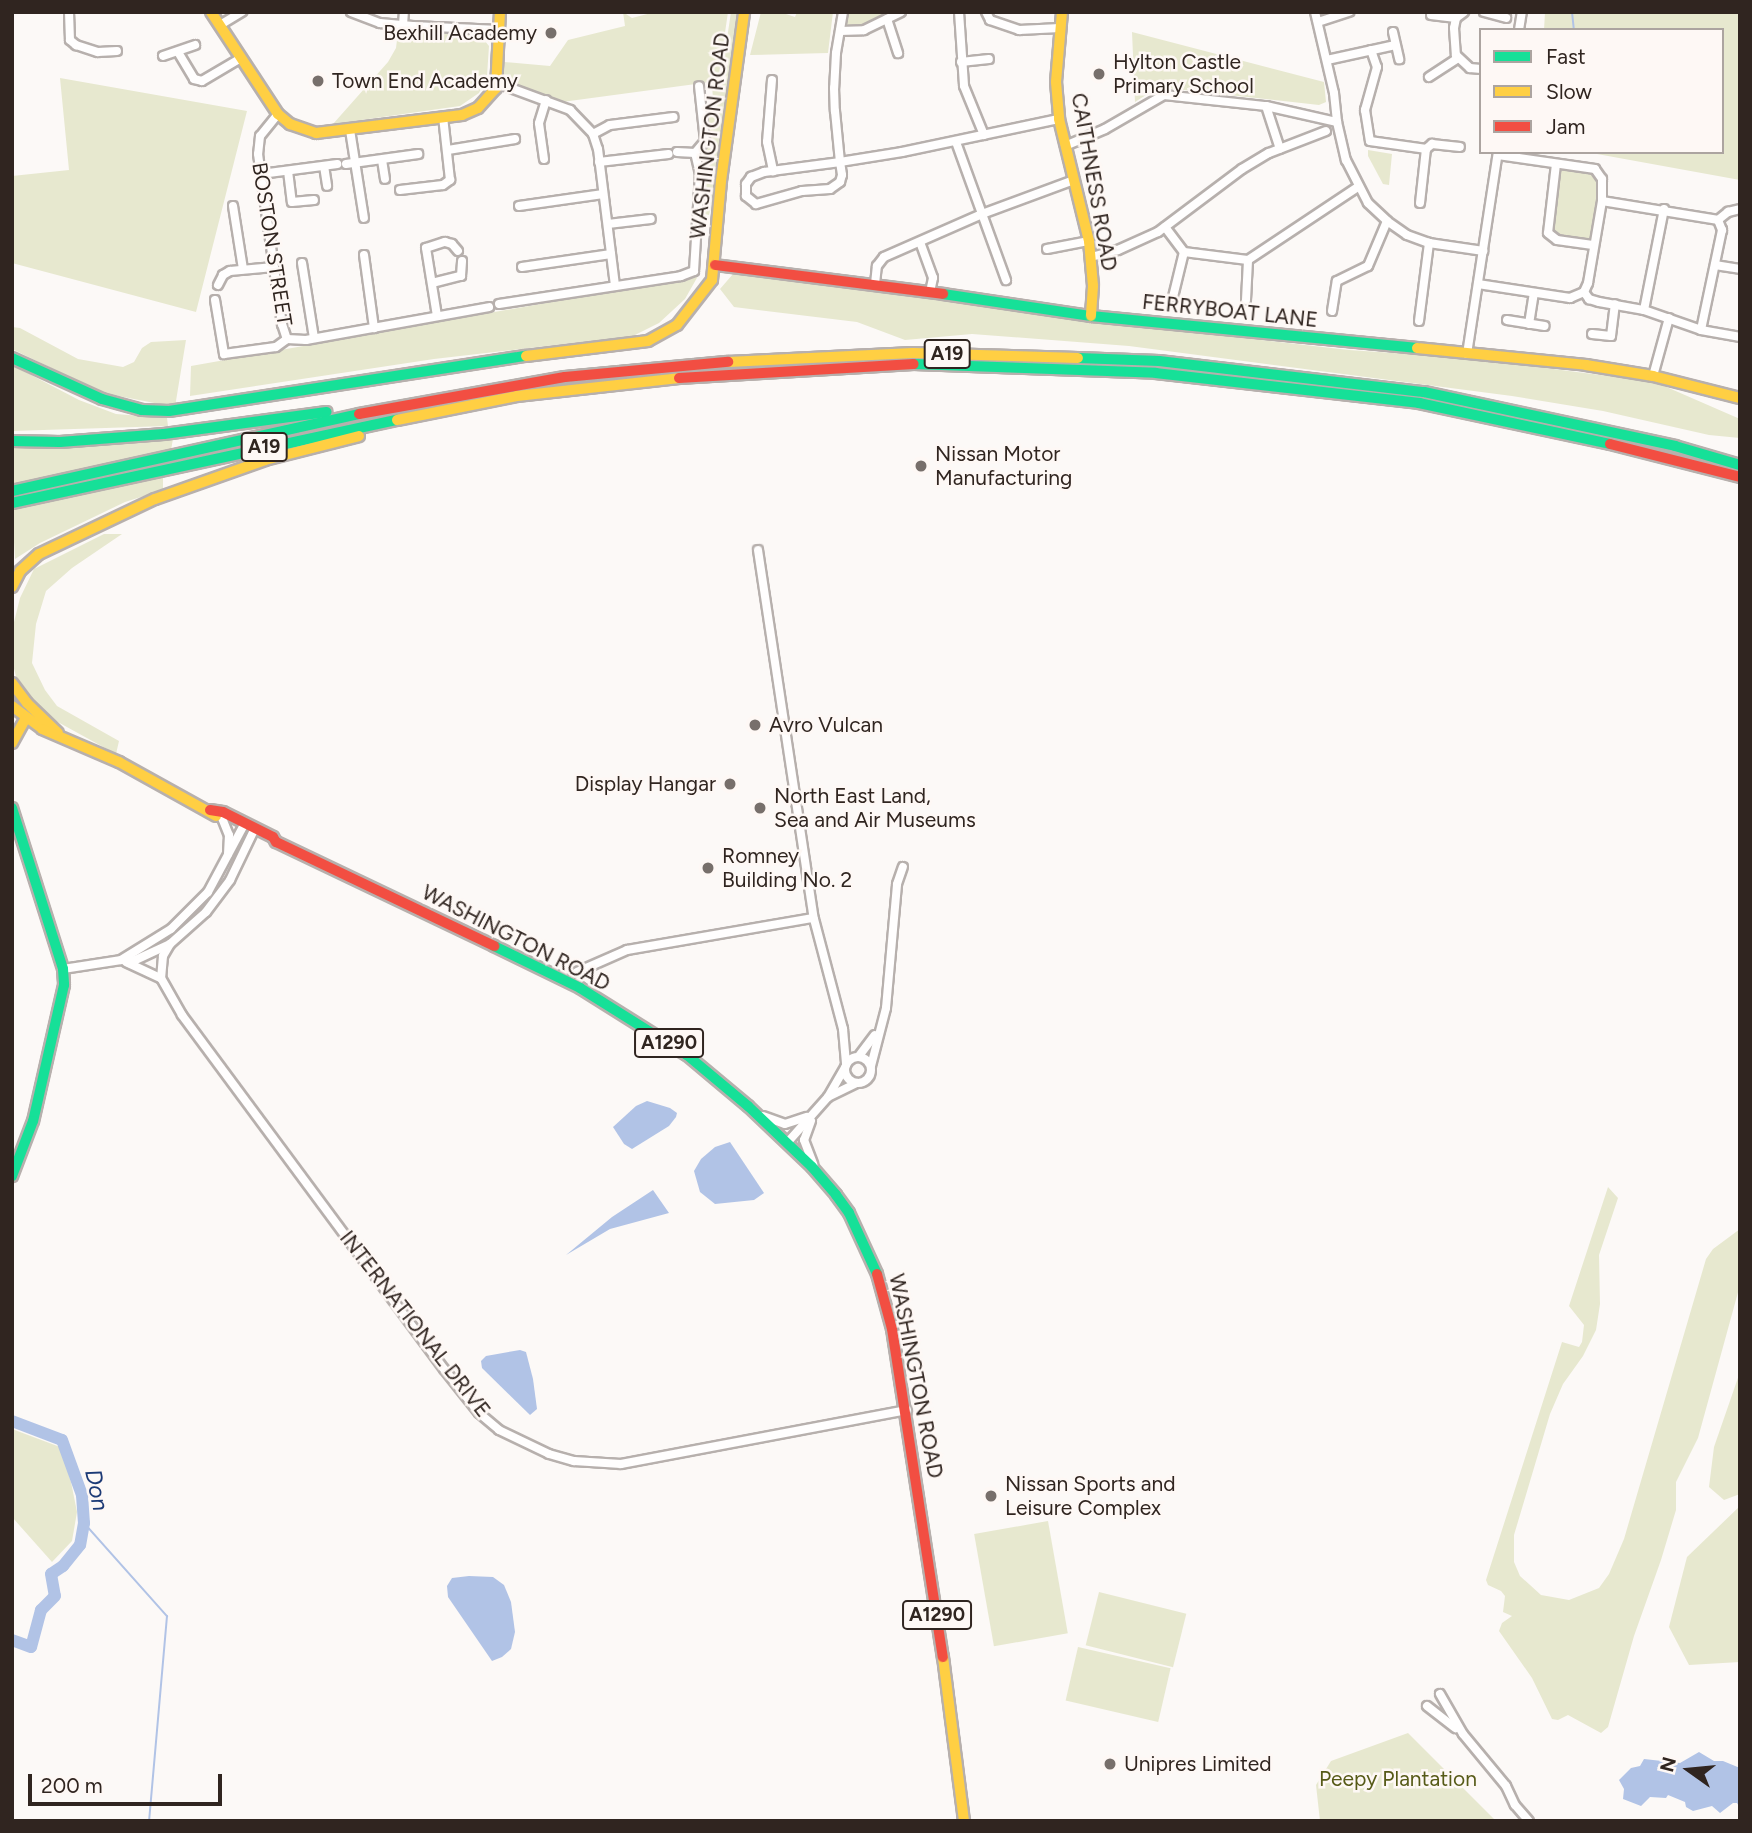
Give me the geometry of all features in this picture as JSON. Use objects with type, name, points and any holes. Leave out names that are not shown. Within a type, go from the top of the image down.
[{"type":"main road","points":[[211,12],[278,114],[290,124],[316,133],[462,115],[478,108],[488,100],[497,83],[500,12]]},
{"type":"main road","name":"WASHINGTON ROAD","points":[[12,358],[102,400],[130,408],[186,410],[459,363],[648,341],[677,325],[702,297],[712,280],[721,181],[744,12]]},
{"type":"main road","name":"CAITHNESS ROAD","points":[[1062,12],[1056,82],[1059,119],[1089,241],[1091,317]]},
{"type":"main road","name":"FERRYBOAT LANE","points":[[715,265],[930,292],[1091,317],[1586,365],[1653,376],[1740,398]]},
{"type":"main road","name":"A19","points":[[12,491],[350,416],[470,393],[611,371],[913,353],[1159,360],[1424,392],[1675,446],[1740,465]]},
{"type":"main road","name":"A19","points":[[12,503],[319,435],[517,396],[631,382],[859,366],[966,365],[1156,373],[1419,403],[1566,433],[1740,477]]},
{"type":"main road","points":[[12,441],[60,442],[164,433],[470,393]]},
{"type":"main road","points":[[12,587],[20,571],[39,554],[155,499],[265,460],[517,396]]},
{"type":"main road","name":"A1290","points":[[12,682],[27,704],[59,733]]},
{"type":"main road","name":"A1290","points":[[12,706],[42,729],[59,733]]},
{"type":"main road","points":[[12,743],[26,718]]},
{"type":"main road","name":"WASHINGTON ROAD","points":[[59,733],[249,828],[270,843],[276,842],[580,988],[687,1055],[754,1111],[823,1178],[849,1213],[874,1263],[885,1294],[907,1410],[964,1821]]},
{"type":"main road","points":[[12,808],[63,969],[64,985],[33,1121],[12,1176]]},
{"type":"main road","name":"WASHINGTON ROAD","points":[[210,810],[222,818],[249,828]]},
{"type":"street","points":[[69,12],[71,40],[76,45],[98,52],[117,51]]},
{"type":"street","points":[[220,25],[242,12]]},
{"type":"street","points":[[351,12],[380,23],[499,30]]},
{"type":"street","points":[[403,25],[404,12]]},
{"type":"street","points":[[843,12],[834,88],[840,162],[840,182],[830,188],[802,191],[764,204],[750,200],[745,190],[751,177],[773,171],[840,162],[956,142],[1059,119]]},
{"type":"street","points":[[840,31],[864,30],[901,12]]},
{"type":"street","points":[[959,12],[964,86],[984,135]]},
{"type":"street","points":[[986,12],[990,20],[1018,30],[1060,28]]},
{"type":"street","points":[[1315,12],[1346,160],[1358,187],[1387,222],[1407,235],[1429,243],[1483,251]]},
{"type":"street","points":[[1318,22],[1349,12]]},
{"type":"street","points":[[1485,12],[1506,18]]},
{"type":"street","points":[[1431,15],[1460,15],[1454,28],[1458,58],[1471,68],[1479,69]]},
{"type":"street","points":[[887,19],[898,53]]},
{"type":"street","points":[[1393,32],[1399,59]]},
{"type":"street","points":[[163,56],[195,45]]},
{"type":"street","points":[[1327,60],[1395,45]]},
{"type":"street","points":[[1371,50],[1377,67],[1365,110],[1370,141],[1426,149]]},
{"type":"street","points":[[178,52],[194,79],[202,81],[241,58]]},
{"type":"street","points":[[1429,77],[1458,58]]},
{"type":"street","points":[[961,62],[989,59]]},
{"type":"street","points":[[772,80],[767,123],[773,171]]},
{"type":"street","points":[[497,83],[570,110],[593,134],[615,286]]},
{"type":"street","points":[[695,153],[705,141],[699,86]]},
{"type":"street","points":[[1065,146],[1105,129],[1164,94],[1266,106],[1337,122]]},
{"type":"street","points":[[544,159],[539,123],[546,100]]},
{"type":"street","points":[[1266,106],[1280,149]]},
{"type":"street","name":"BOSTON STREET","points":[[278,114],[260,136],[258,154],[287,339]]},
{"type":"street","points":[[400,190],[443,185],[450,180],[443,117]]},
{"type":"street","points":[[593,134],[610,125],[674,117]]},
{"type":"street","points":[[350,130],[346,164],[364,218]]},
{"type":"street","points":[[1091,257],[1135,244],[1165,227],[1242,169],[1280,149],[1326,131]]},
{"type":"street","points":[[448,150],[515,139]]},
{"type":"street","points":[[956,142],[1006,281]]},
{"type":"street","points":[[1420,203],[1426,149],[1432,144],[1460,147]]},
{"type":"street","points":[[598,162],[695,153]]},
{"type":"street","points":[[499,304],[681,276],[694,271],[700,174],[695,153]]},
{"type":"street","points":[[261,174],[418,154]]},
{"type":"street","points":[[1467,354],[1498,154]]},
{"type":"street","points":[[1503,154],[1595,169],[1602,179],[1594,246],[1584,292]]},
{"type":"street","points":[[382,160],[385,179]]},
{"type":"street","points":[[1556,164],[1548,233],[1557,240],[1594,246]]},
{"type":"street","points":[[324,166],[327,186]]},
{"type":"street","points":[[288,171],[292,202],[314,200]]},
{"type":"street","points":[[875,285],[877,266],[884,257],[982,214],[1074,180]]},
{"type":"street","points":[[1165,227],[1184,253],[1248,260],[1358,187]]},
{"type":"street","points":[[519,206],[603,194]]},
{"type":"street","points":[[1601,201],[1664,209],[1718,220]]},
{"type":"street","points":[[233,206],[243,270]]},
{"type":"street","points":[[1644,310],[1664,209]]},
{"type":"street","points":[[1718,220],[1728,212],[1740,209]]},
{"type":"street","points":[[608,224],[650,219]]},
{"type":"street","points":[[1701,330],[1722,230],[1718,220]]},
{"type":"street","points":[[1332,311],[1337,281],[1368,266],[1387,222]]},
{"type":"street","points":[[1047,249],[1089,241]]},
{"type":"street","points":[[438,316],[426,248],[445,242],[452,244],[458,251]]},
{"type":"street","points":[[920,242],[933,278],[930,292]]},
{"type":"street","points":[[1419,321],[1429,243]]},
{"type":"street","points":[[1173,297],[1184,253]]},
{"type":"street","points":[[522,267],[611,254]]},
{"type":"street","points":[[364,255],[374,328]]},
{"type":"street","points":[[1246,300],[1248,260]]},
{"type":"street","points":[[432,284],[461,276],[462,261]]},
{"type":"street","points":[[302,263],[314,338]]},
{"type":"street","points":[[1716,265],[1740,269]]},
{"type":"street","points":[[218,285],[223,275],[274,267]]},
{"type":"street","points":[[1478,284],[1570,298],[1584,292]]},
{"type":"street","points":[[1584,292],[1590,299],[1644,310],[1701,330],[1740,337]]},
{"type":"street","points":[[1529,324],[1534,293]]},
{"type":"street","points":[[215,300],[224,355],[276,347],[287,339],[314,338],[489,307]]},
{"type":"street","points":[[1592,334],[1611,337],[1615,304]]},
{"type":"street","points":[[1653,376],[1669,318]]},
{"type":"street","points":[[1507,320],[1545,326]]},
{"type":"street","points":[[758,550],[814,918],[846,1047],[845,1067],[850,1080],[858,1083]]},
{"type":"street","points":[[222,818],[228,832],[228,854]]},
{"type":"street","points":[[125,961],[144,945],[171,929],[199,903],[228,854],[249,828]]},
{"type":"street","points":[[63,969],[125,961],[170,944],[198,921],[230,880],[249,828]]},
{"type":"street","points":[[828,1097],[868,1079],[887,1001],[897,884],[904,867]]},
{"type":"street","points":[[577,972],[627,950],[814,918]]},
{"type":"street","points":[[125,961],[159,973],[170,944]]},
{"type":"street","name":"INTERNATIONAL DRIVE","points":[[144,945],[182,1015],[466,1397],[499,1430],[549,1454],[574,1461],[621,1464],[907,1410]]},
{"type":"street","points":[[787,1143],[828,1097],[845,1067],[858,1056],[880,1026]]},
{"type":"street","points":[[846,1047],[866,1059],[871,1066]]},
{"type":"street","points":[[754,1111],[785,1124],[815,1111]]},
{"type":"street","points":[[815,1111],[804,1140],[807,1153],[823,1178]]},
{"type":"street","points":[[1440,1694],[1463,1734],[1506,1786],[1515,1805],[1529,1821]]},
{"type":"street","points":[[1427,1706],[1463,1734]]},
{"type":"green space","points":[[623,12],[632,18],[655,12],[728,12],[718,81],[562,102],[508,83],[502,74],[504,62],[550,66],[568,40],[625,26]]},
{"type":"green space","points":[[731,12],[739,12],[709,215],[701,213],[700,155],[705,113],[714,111],[712,86],[720,85]]},
{"type":"green space","points":[[761,12],[780,12],[795,17],[797,12],[833,12],[828,53],[750,55]]},
{"type":"green space","points":[[843,12],[901,12],[874,24],[840,31]]},
{"type":"green space","points":[[1545,12],[1740,12],[1740,180],[1597,154],[1724,154],[1724,28],[1544,28]]},
{"type":"green space","points":[[398,32],[480,35],[489,46],[487,76],[479,93],[460,106],[333,124],[388,62],[396,48]]},
{"type":"green space","points":[[1132,32],[1324,82],[1326,102],[1319,105],[1166,88],[1149,93],[1135,102]]},
{"type":"green space","points":[[60,78],[247,111],[196,312],[12,263],[12,176],[69,170]]},
{"type":"green space","points":[[1368,150],[1392,154],[1389,185],[1383,184],[1368,156]]},
{"type":"green space","points":[[1556,164],[1589,167],[1602,179],[1593,245],[1550,236]]},
{"type":"green space","points":[[733,274],[1146,327],[1349,350],[1467,358],[1655,382],[1740,419],[1740,438],[1709,435],[1603,411],[1512,396],[1129,346],[972,334],[905,340],[857,322],[734,307],[720,289]]},
{"type":"green space","points":[[698,276],[685,299],[659,323],[633,336],[434,359],[190,396],[191,366]]},
{"type":"green space","points":[[12,327],[20,328],[78,359],[123,367],[134,362],[142,348],[151,342],[186,340],[175,407],[103,393],[12,349]]},
{"type":"green space","points":[[12,365],[79,400],[116,414],[167,418],[168,426],[12,431]]},
{"type":"green space","points":[[173,439],[171,450],[12,484],[12,446]]},
{"type":"green space","points":[[163,477],[163,490],[125,502],[40,543],[15,559],[12,509]]},
{"type":"green space","points":[[104,534],[122,534],[72,568],[46,591],[36,624],[32,663],[45,690],[57,706],[119,741],[116,754],[45,715],[17,680],[12,661],[12,630],[20,598],[34,569]]},
{"type":"green space","points":[[1608,1187],[1618,1198],[1599,1255],[1600,1304],[1596,1330],[1583,1356],[1563,1384],[1550,1414],[1514,1535],[1514,1562],[1520,1576],[1541,1595],[1569,1600],[1599,1588],[1609,1574],[1624,1539],[1706,1259],[1713,1249],[1740,1229],[1740,1285],[1698,1438],[1676,1482],[1676,1510],[1661,1560],[1634,1636],[1608,1727],[1601,1733],[1568,1715],[1558,1720],[1552,1719],[1532,1678],[1499,1631],[1502,1623],[1512,1616],[1503,1612],[1505,1596],[1488,1585],[1486,1580],[1562,1342],[1579,1347],[1582,1342],[1584,1325],[1569,1306]]},
{"type":"green space","points":[[1740,1372],[1740,1494],[1724,1500],[1709,1487],[1714,1447]]},
{"type":"green space","points":[[12,1429],[60,1447],[71,1482],[77,1512],[72,1541],[52,1562],[12,1517]]},
{"type":"green space","points":[[1740,1506],[1740,1662],[1689,1665],[1669,1627],[1687,1557]]},
{"type":"green space","points":[[1048,1521],[1068,1633],[994,1646],[974,1534]]},
{"type":"green space","points":[[1099,1592],[1186,1614],[1173,1667],[1086,1645]]},
{"type":"green space","points":[[1078,1647],[1171,1668],[1158,1722],[1066,1701]]},
{"type":"green space","name":"Peepy Plantation","points":[[1408,1733],[1496,1821],[1320,1821],[1316,1785],[1331,1761]]},
{"type":"water","points":[[647,1101],[670,1108],[677,1113],[676,1117],[669,1126],[632,1149],[624,1144],[613,1127],[636,1106]]},
{"type":"water","points":[[730,1142],[764,1193],[754,1200],[715,1204],[700,1192],[694,1171],[701,1159],[715,1147]]},
{"type":"water","points":[[653,1190],[669,1213],[610,1229],[566,1255],[612,1217]]},
{"type":"water","points":[[520,1350],[526,1352],[533,1379],[537,1409],[530,1415],[482,1368],[481,1361],[486,1356]]},
{"type":"water","points":[[493,1577],[504,1585],[511,1602],[515,1632],[511,1649],[492,1661],[448,1597],[447,1586],[452,1578]]},
{"type":"water","points":[[1699,1752],[1714,1761],[1723,1761],[1740,1768],[1740,1808],[1737,1803],[1733,1803],[1720,1813],[1712,1806],[1693,1811],[1686,1807],[1685,1802],[1668,1795],[1666,1798],[1650,1797],[1641,1806],[1623,1799],[1624,1789],[1619,1780],[1631,1768],[1640,1766],[1644,1759],[1680,1763]]},
{"type":"waterway","points":[[1572,12],[1574,28]]},
{"type":"waterway","name":"Don","points":[[12,1421],[62,1440],[82,1495],[84,1523],[80,1545],[63,1566],[51,1574],[55,1596],[41,1610],[31,1647],[12,1640]]},
{"type":"waterway","points":[[84,1523],[167,1616],[149,1821]]},
{"type":"traffic: fast","points":[[943,294],[1091,316],[1417,348]]},
{"type":"traffic: fast","points":[[12,358],[102,399],[142,410],[169,411],[526,356]]},
{"type":"traffic: fast","points":[[1078,358],[1159,361],[1424,392],[1675,446],[1740,465]]},
{"type":"traffic: fast","points":[[914,364],[1156,373],[1419,403],[1610,444]]},
{"type":"traffic: fast","points":[[12,441],[60,442],[164,434],[327,412]]},
{"type":"traffic: fast","points":[[12,491],[359,414]]},
{"type":"traffic: fast","points":[[12,503],[397,420]]},
{"type":"traffic: fast","points":[[12,808],[63,969],[64,985],[33,1121],[12,1176]]},
{"type":"traffic: fast","points":[[494,946],[580,988],[687,1055],[748,1106],[812,1167],[836,1195],[849,1213],[877,1274]]},
{"type":"traffic: slow","points":[[211,12],[278,114],[290,124],[316,133],[462,115],[478,108],[496,88],[500,12]]},
{"type":"traffic: slow","points":[[526,356],[648,341],[677,325],[712,280],[721,181],[744,12]]},
{"type":"traffic: slow","points":[[1062,12],[1056,82],[1059,119],[1089,241],[1093,286],[1091,316]]},
{"type":"traffic: slow","points":[[1417,348],[1586,365],[1653,376],[1740,398]]},
{"type":"traffic: slow","points":[[728,362],[913,353],[1078,358]]},
{"type":"traffic: slow","points":[[397,420],[517,396],[679,378]]},
{"type":"traffic: slow","points":[[12,587],[20,571],[39,554],[155,499],[265,460],[359,436]]},
{"type":"traffic: slow","points":[[12,683],[27,703],[58,733]]},
{"type":"traffic: slow","points":[[12,706],[42,729],[119,762],[216,816]]},
{"type":"traffic: slow","points":[[12,743],[26,718]]},
{"type":"traffic: slow","points":[[943,1657],[964,1821]]},
{"type":"traffic: jam","points":[[715,265],[943,294]]},
{"type":"traffic: jam","points":[[359,414],[565,377],[728,362]]},
{"type":"traffic: jam","points":[[679,378],[914,364]]},
{"type":"traffic: jam","points":[[1610,444],[1740,477]]},
{"type":"traffic: jam","points":[[210,810],[223,812],[273,837],[276,842],[494,946]]},
{"type":"traffic: jam","points":[[877,1274],[892,1329],[943,1657]]},
{"type":"place","name":"Bexhill Academy","points":[[551,33]]},
{"type":"place","name":"Hylton Castle Primary School","points":[[1099,74]]},
{"type":"place","name":"Town End Academy","points":[[318,81]]},
{"type":"place","name":"Nissan Motor Manufacturing","points":[[921,466]]},
{"type":"place","name":"Avro Vulcan","points":[[755,725]]},
{"type":"place","name":"Display Hangar","points":[[730,784]]},
{"type":"place","name":"North East Land, Sea and Air Museums","points":[[760,808]]},
{"type":"place","name":"Romney Building No. 2","points":[[708,868]]},
{"type":"place","name":"Nissan Sports and Leisure Complex","points":[[991,1496]]},
{"type":"place","name":"Unipres Limited","points":[[1110,1764]]}]
